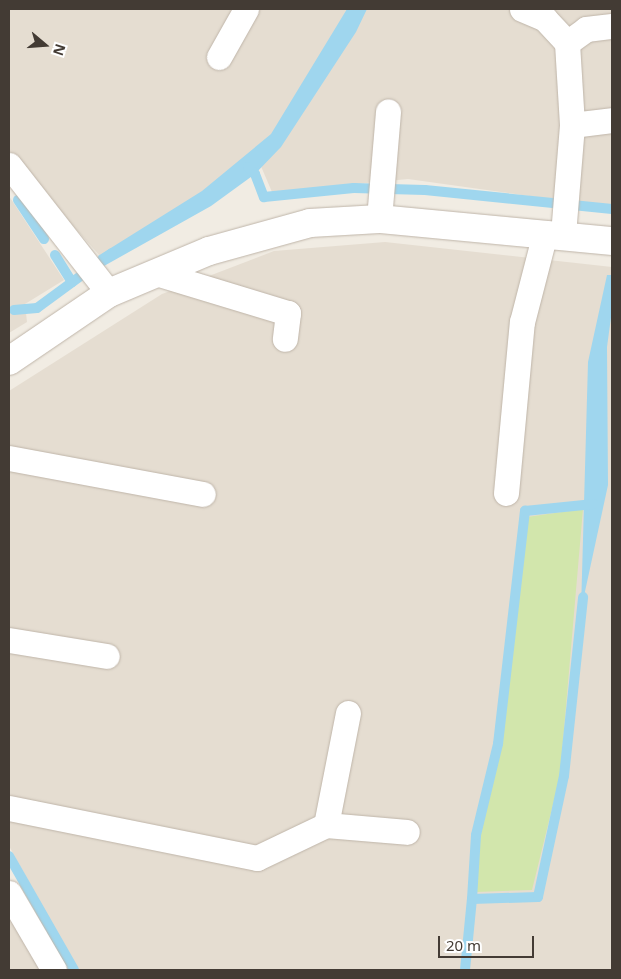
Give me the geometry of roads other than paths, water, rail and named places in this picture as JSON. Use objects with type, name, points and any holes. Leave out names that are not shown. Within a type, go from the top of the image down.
[{"type":"street","points":[[219,57],[246,9]]},
{"type":"street","points":[[506,493],[522,322],[560,219],[572,125],[567,43],[547,14],[522,9]]},
{"type":"street","points":[[567,43],[586,30],[612,26]]},
{"type":"street","points":[[380,208],[388,112]]},
{"type":"street","points":[[572,125],[612,120]]},
{"type":"street","points":[[9,165],[103,285]]},
{"type":"street","points":[[9,361],[103,285],[156,273],[257,236],[380,208],[560,219],[612,241]]},
{"type":"street","points":[[156,273],[288,313],[285,339]]},
{"type":"street","points":[[9,458],[203,494]]},
{"type":"street","points":[[9,640],[107,656]]},
{"type":"street","points":[[326,825],[348,713]]},
{"type":"street","points":[[9,808],[257,858],[326,825],[407,832]]},
{"type":"street","points":[[9,893],[54,970]]},
{"type":"water","points":[[347,9],[367,9],[356,32],[281,147],[255,174],[211,206],[104,266],[98,256],[202,191],[271,134]]},
{"type":"water","points":[[607,275],[612,275],[612,310],[607,347],[608,485],[581,610],[588,362]]},
{"type":"waterway","points":[[248,167],[255,174],[264,197],[354,188],[425,190],[612,209]]},
{"type":"waterway","points":[[18,200],[44,239]]},
{"type":"waterway","points":[[14,310],[37,308],[112,253]]},
{"type":"waterway","points":[[55,255],[72,282]]},
{"type":"waterway","points":[[472,899],[476,835],[498,744],[525,511],[594,504]]},
{"type":"waterway","points":[[465,970],[472,899],[538,897],[564,776],[583,597]]},
{"type":"waterway","points":[[9,856],[74,970]]}]
